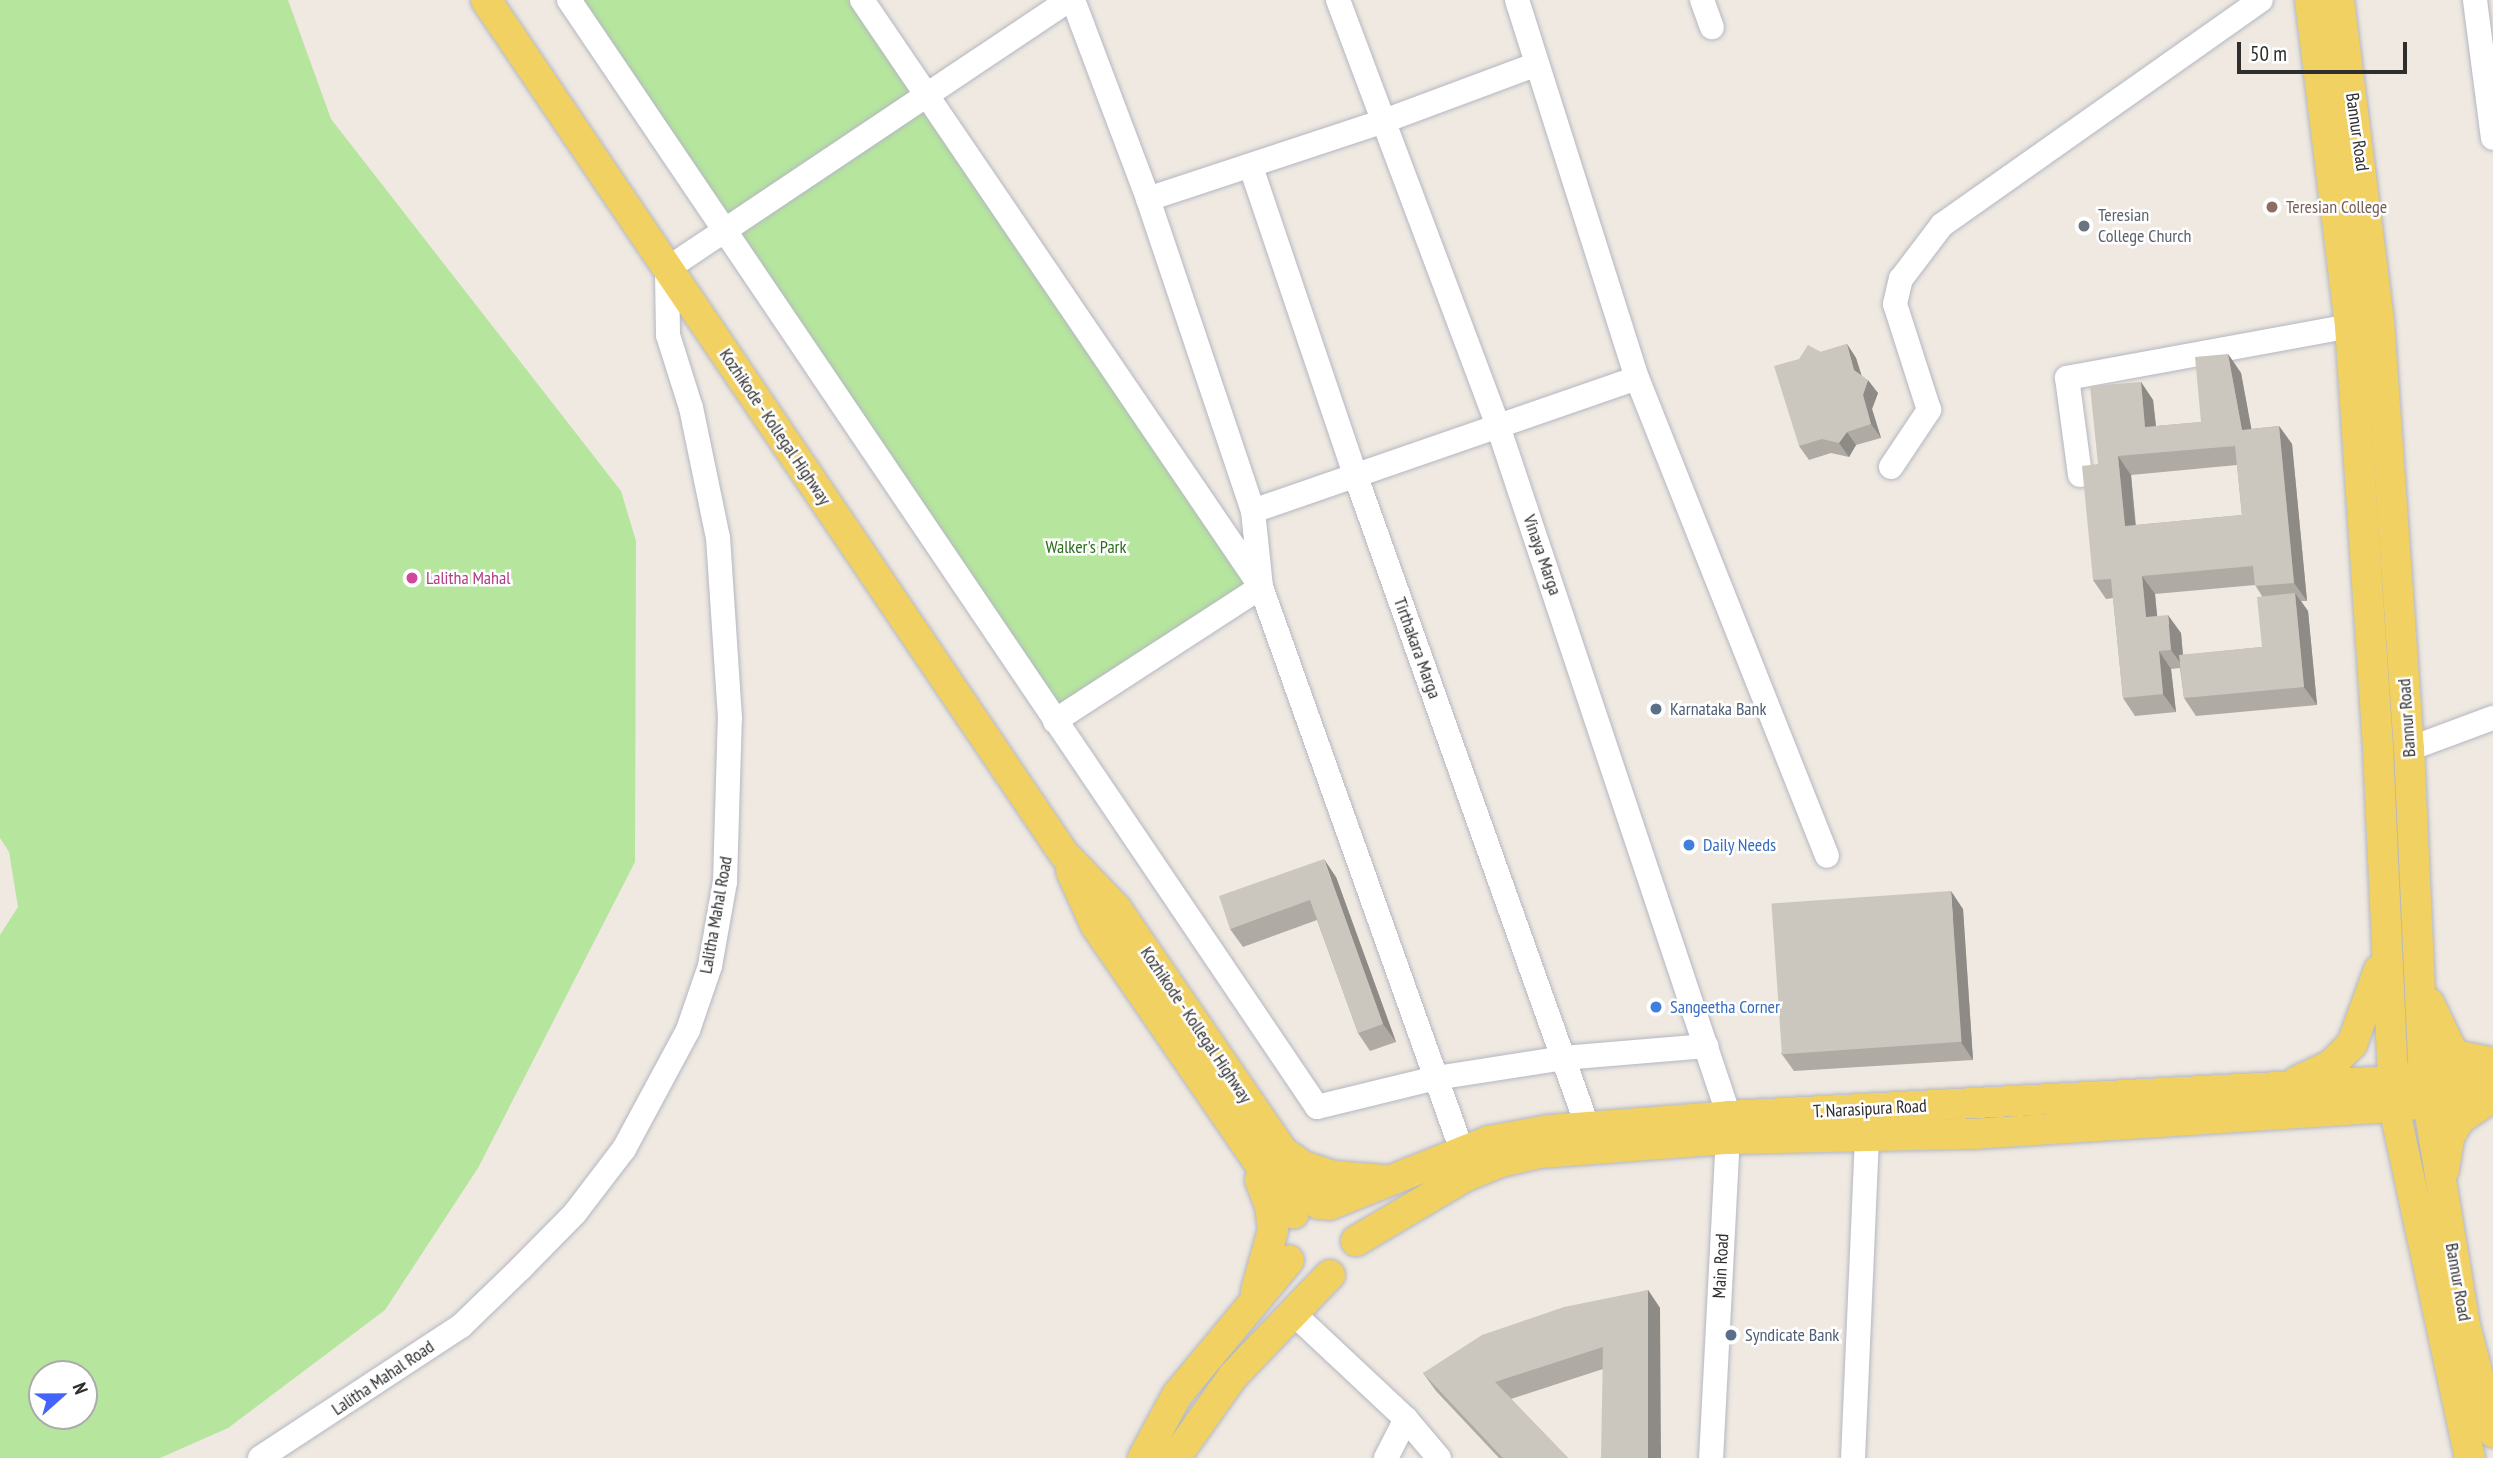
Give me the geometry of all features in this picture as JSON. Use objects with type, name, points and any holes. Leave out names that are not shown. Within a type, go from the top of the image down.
[{"type":"main road","name":"Kozhikode - Kollegal Highway","points":[[486,0],[1064,854],[1116,908],[1283,1151],[1314,1207]]},
{"type":"main road","points":[[2310,0],[2350,326],[2393,1094],[2412,1195],[2470,1458]]},
{"type":"main road","name":"Bannur Road","points":[[2339,0],[2371,235],[2409,749],[2426,1091],[2465,1326],[2491,1417]]},
{"type":"main road","name":"Kozhikode - Kollegal Highway","points":[[1064,854],[1096,926],[1242,1143],[1314,1207]]},
{"type":"main road","points":[[2273,1088],[2309,1078],[2331,1065],[2352,1044],[2386,948]]},
{"type":"main road","points":[[2419,970],[2448,1048],[2461,1058],[2493,1063]]},
{"type":"main road","points":[[2426,1091],[2493,1063]]},
{"type":"main road","name":"T. Narasipura Road","points":[[1314,1207],[1396,1179],[1462,1151],[1522,1134],[1588,1128],[1729,1127],[2273,1088],[2393,1094]]},
{"type":"main road","points":[[2426,1091],[2493,1095]]},
{"type":"main road","name":"T. Narasipura Road","points":[[1356,1241],[1411,1205],[1501,1162],[1540,1153],[1729,1127],[1867,1136],[1973,1135],[2290,1114],[2393,1094],[2426,1091]]},
{"type":"main road","points":[[2441,1186],[2455,1127],[2474,1107],[2493,1095]]},
{"type":"main road","points":[[2290,1114],[2371,1124],[2388,1140],[2412,1195]]},
{"type":"main road","points":[[1242,1143],[1270,1206],[1273,1230],[1261,1280],[1247,1310]]},
{"type":"main road","points":[[1283,1151],[1303,1166],[1334,1176],[1396,1179]]},
{"type":"main road","points":[[1175,1458],[1233,1376],[1330,1275],[1348,1262],[1356,1241],[1349,1218],[1314,1207],[1283,1236],[1289,1261],[1307,1275],[1330,1275]]},
{"type":"main road","points":[[1143,1458],[1177,1395],[1289,1261]]},
{"type":"street","points":[[569,0],[1317,1107],[1436,1078],[1563,1058],[1707,1046]]},
{"type":"street","points":[[862,0],[1261,587]]},
{"type":"street","points":[[667,269],[1071,0],[1148,199],[1252,511],[1261,587],[1462,1151]]},
{"type":"street","name":"Vinaya Marga","points":[[1338,0],[1498,426],[1707,1046],[1729,1127]]},
{"type":"street","points":[[1517,0],[1637,379],[1827,856]]},
{"type":"street","points":[[1702,0],[1712,27]]},
{"type":"street","points":[[1892,467],[1929,410],[1895,304],[1901,279],[1942,225],[2261,0]]},
{"type":"street","points":[[2475,0],[2493,138]]},
{"type":"street","points":[[1148,199],[1384,121],[1537,64]]},
{"type":"street","name":"Tirthakara Marga","points":[[1251,167],[1355,474],[1588,1128]]},
{"type":"street","name":"Lalitha Mahal Road","points":[[260,1458],[293,1439],[461,1326],[575,1213],[624,1149],[661,1083],[688,1030],[710,966],[725,882],[730,806],[726,606],[706,473],[668,335],[667,269]]},
{"type":"street","points":[[2080,475],[2067,377],[2350,326]]},
{"type":"street","points":[[1252,511],[1637,379]]},
{"type":"street","points":[[1055,721],[1261,587]]},
{"type":"street","points":[[2409,749],[2493,718]]},
{"type":"street","name":"Main Road","points":[[1711,1458],[1729,1127]]},
{"type":"street","points":[[1853,1458],[1867,1136]]},
{"type":"street","points":[[1293,1313],[1406,1419],[1439,1458]]},
{"type":"street","points":[[1386,1458],[1406,1419]]},
{"type":"street","name":"Lalitha Mahal Road","points":[[275,1458],[293,1439]]},
{"type":"green space","points":[[0,0],[288,0],[331,119],[621,491],[636,541],[635,862],[478,1168],[385,1310],[228,1428],[160,1458],[0,1458],[0,935],[18,907],[9,852],[0,838]]},
{"type":"green space","name":"Walker's Park","points":[[582,0],[860,0],[1261,587],[1055,721]]},
{"type":"building","points":[[1847,344],[1854,370],[1868,380],[1863,395],[1871,424],[1847,432],[1839,443],[1822,439],[1799,446],[1774,366],[1799,359],[1808,345],[1821,352]]},
{"type":"building","points":[[2228,354],[2242,430],[2279,426],[2294,583],[2255,586],[2253,566],[2142,576],[2146,617],[2168,615],[2171,650],[2159,651],[2163,694],[2123,698],[2111,579],[2093,580],[2082,466],[2098,464],[2090,386],[2141,382],[2145,427],[2201,422],[2195,357]],"holes":[[[2235,446],[2242,515],[2125,526],[2118,456]]]},
{"type":"building","points":[[2295,593],[2304,687],[2184,698],[2179,655],[2262,647],[2257,597]]},
{"type":"building","points":[[1324,859],[1383,1024],[1358,1033],[1310,900],[1230,929],[1219,896]]},
{"type":"building","points":[[1951,891],[1962,1042],[1782,1054],[1771,904]]},
{"type":"building","points":[[1648,1290],[1648,1458],[1601,1458],[1603,1347],[1495,1382],[1568,1458],[1503,1458],[1423,1373],[1482,1335],[1564,1307]]},
{"type":"place","name":"Teresian College","points":[[2272,207]]},
{"type":"place","name":"Teresian College Church","points":[[2084,226]]},
{"type":"place","name":"Lalitha Mahal","points":[[412,578]]},
{"type":"place","name":"Karnataka Bank","points":[[1656,709]]},
{"type":"place","name":"Daily Needs","points":[[1689,845]]},
{"type":"place","name":"Sangeetha Corner","points":[[1656,1007]]},
{"type":"place","name":"Syndicate Bank","points":[[1731,1335]]}]
